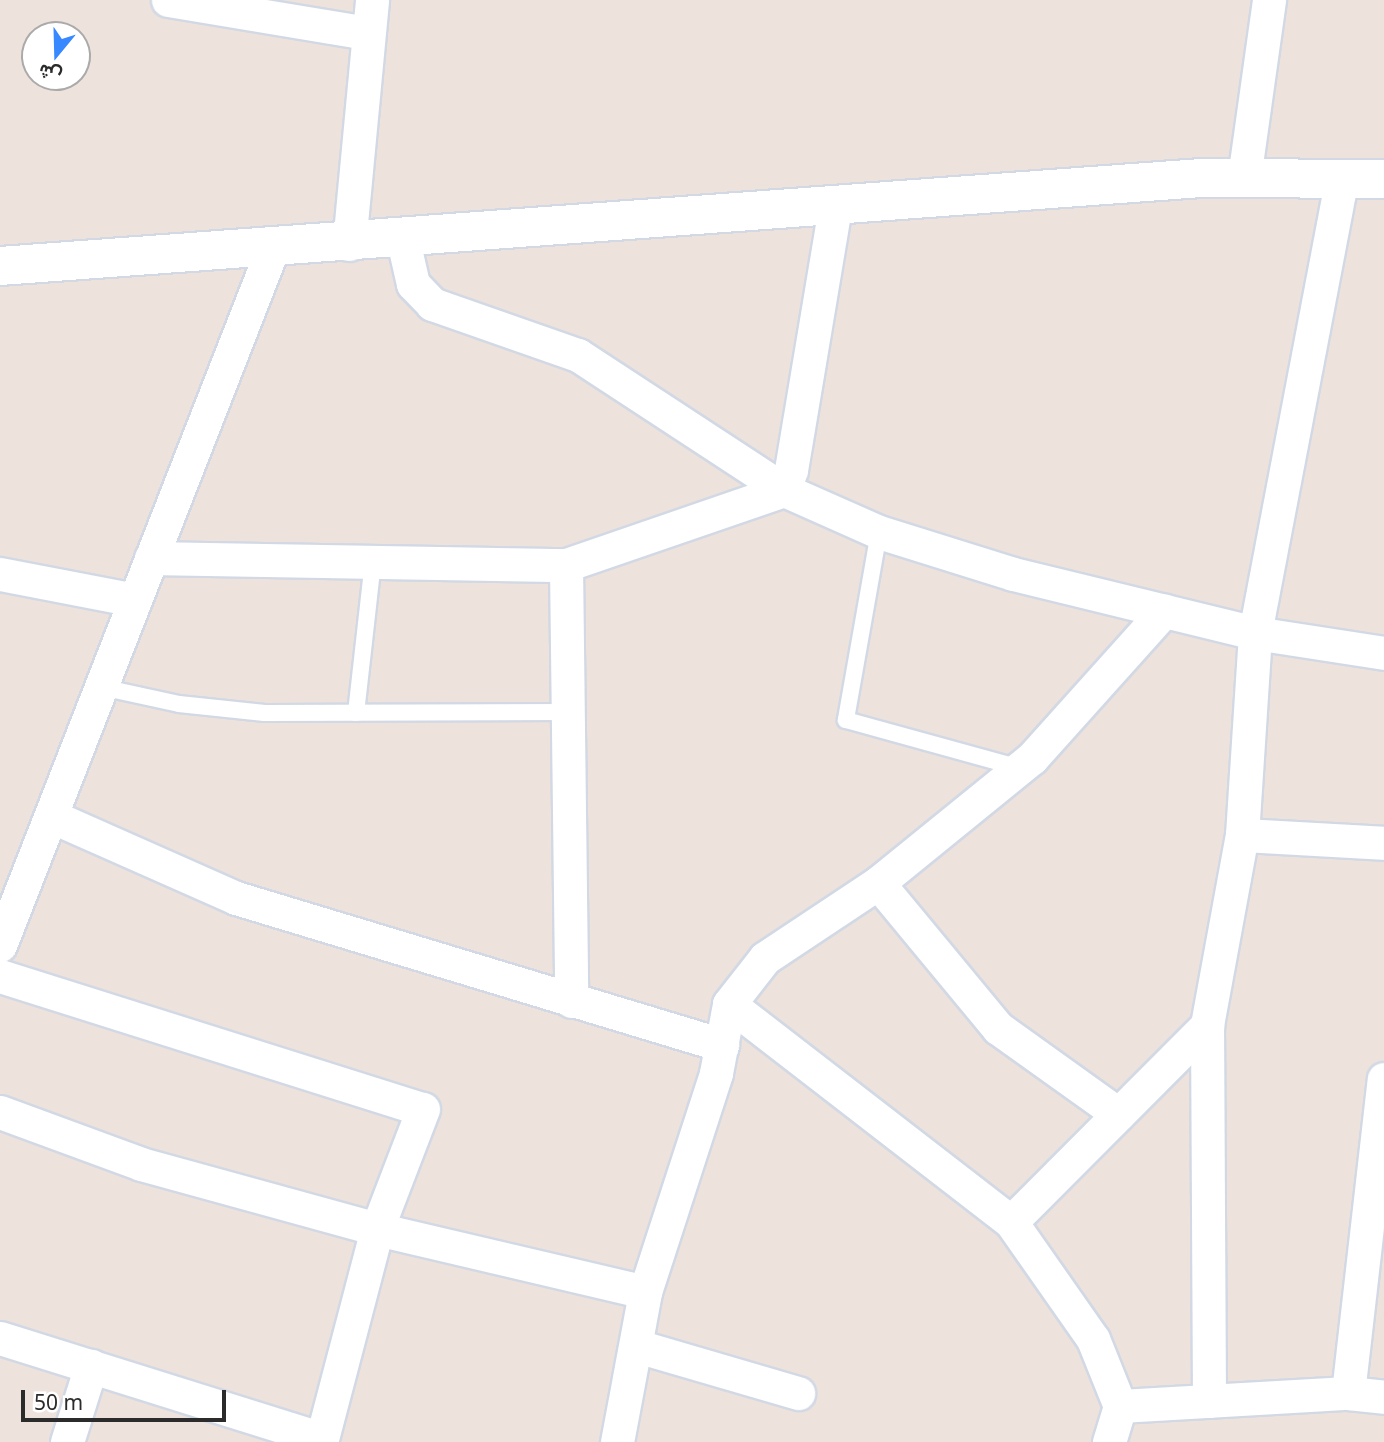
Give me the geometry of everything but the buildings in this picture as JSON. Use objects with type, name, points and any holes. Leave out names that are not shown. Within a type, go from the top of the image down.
[{"type":"main road","points":[[0,266],[272,250],[1244,178],[1384,179]]},
{"type":"street","points":[[168,0],[368,33]]},
{"type":"street","points":[[349,244],[372,0]]},
{"type":"street","points":[[1244,178],[1269,0]]},
{"type":"street","points":[[1209,1401],[1207,1025],[1242,835],[1255,633],[1342,178]]},
{"type":"street","points":[[784,490],[791,470],[835,207]]},
{"type":"street","points":[[403,240],[413,284],[432,304],[579,355],[784,490],[879,532],[1013,574],[1255,633],[1384,653]]},
{"type":"street","points":[[0,944],[272,250]]},
{"type":"street","points":[[151,558],[566,565],[784,490]]},
{"type":"street","points":[[566,565],[571,1001]]},
{"type":"street","points":[[0,574],[135,600]]},
{"type":"street","points":[[617,1442],[645,1292],[722,1045],[729,1004],[765,958],[878,883],[1020,768],[1164,611]]},
{"type":"street","points":[[51,816],[236,898],[722,1045]]},
{"type":"street","points":[[1242,835],[1384,843]]},
{"type":"street","points":[[878,883],[999,1028],[1118,1114]]},
{"type":"street","points":[[0,976],[423,1109],[377,1229],[321,1440],[0,1338]]},
{"type":"street","points":[[729,1004],[1011,1222],[1093,1339],[1120,1406],[1108,1442]]},
{"type":"street","points":[[1011,1222],[1207,1025]]},
{"type":"street","points":[[1348,1393],[1384,1082]]},
{"type":"street","points":[[0,1112],[141,1164],[377,1229],[645,1292]]},
{"type":"street","points":[[636,1346],[798,1392]]},
{"type":"street","points":[[67,1442],[91,1366]]},
{"type":"street","points":[[1120,1406],[1348,1393],[1384,1397]]},
{"type":"lane","points":[[879,532],[846,720],[1020,768]]},
{"type":"lane","points":[[356,713],[373,562]]},
{"type":"lane","points":[[101,687],[179,704],[265,713],[568,712]]}]
